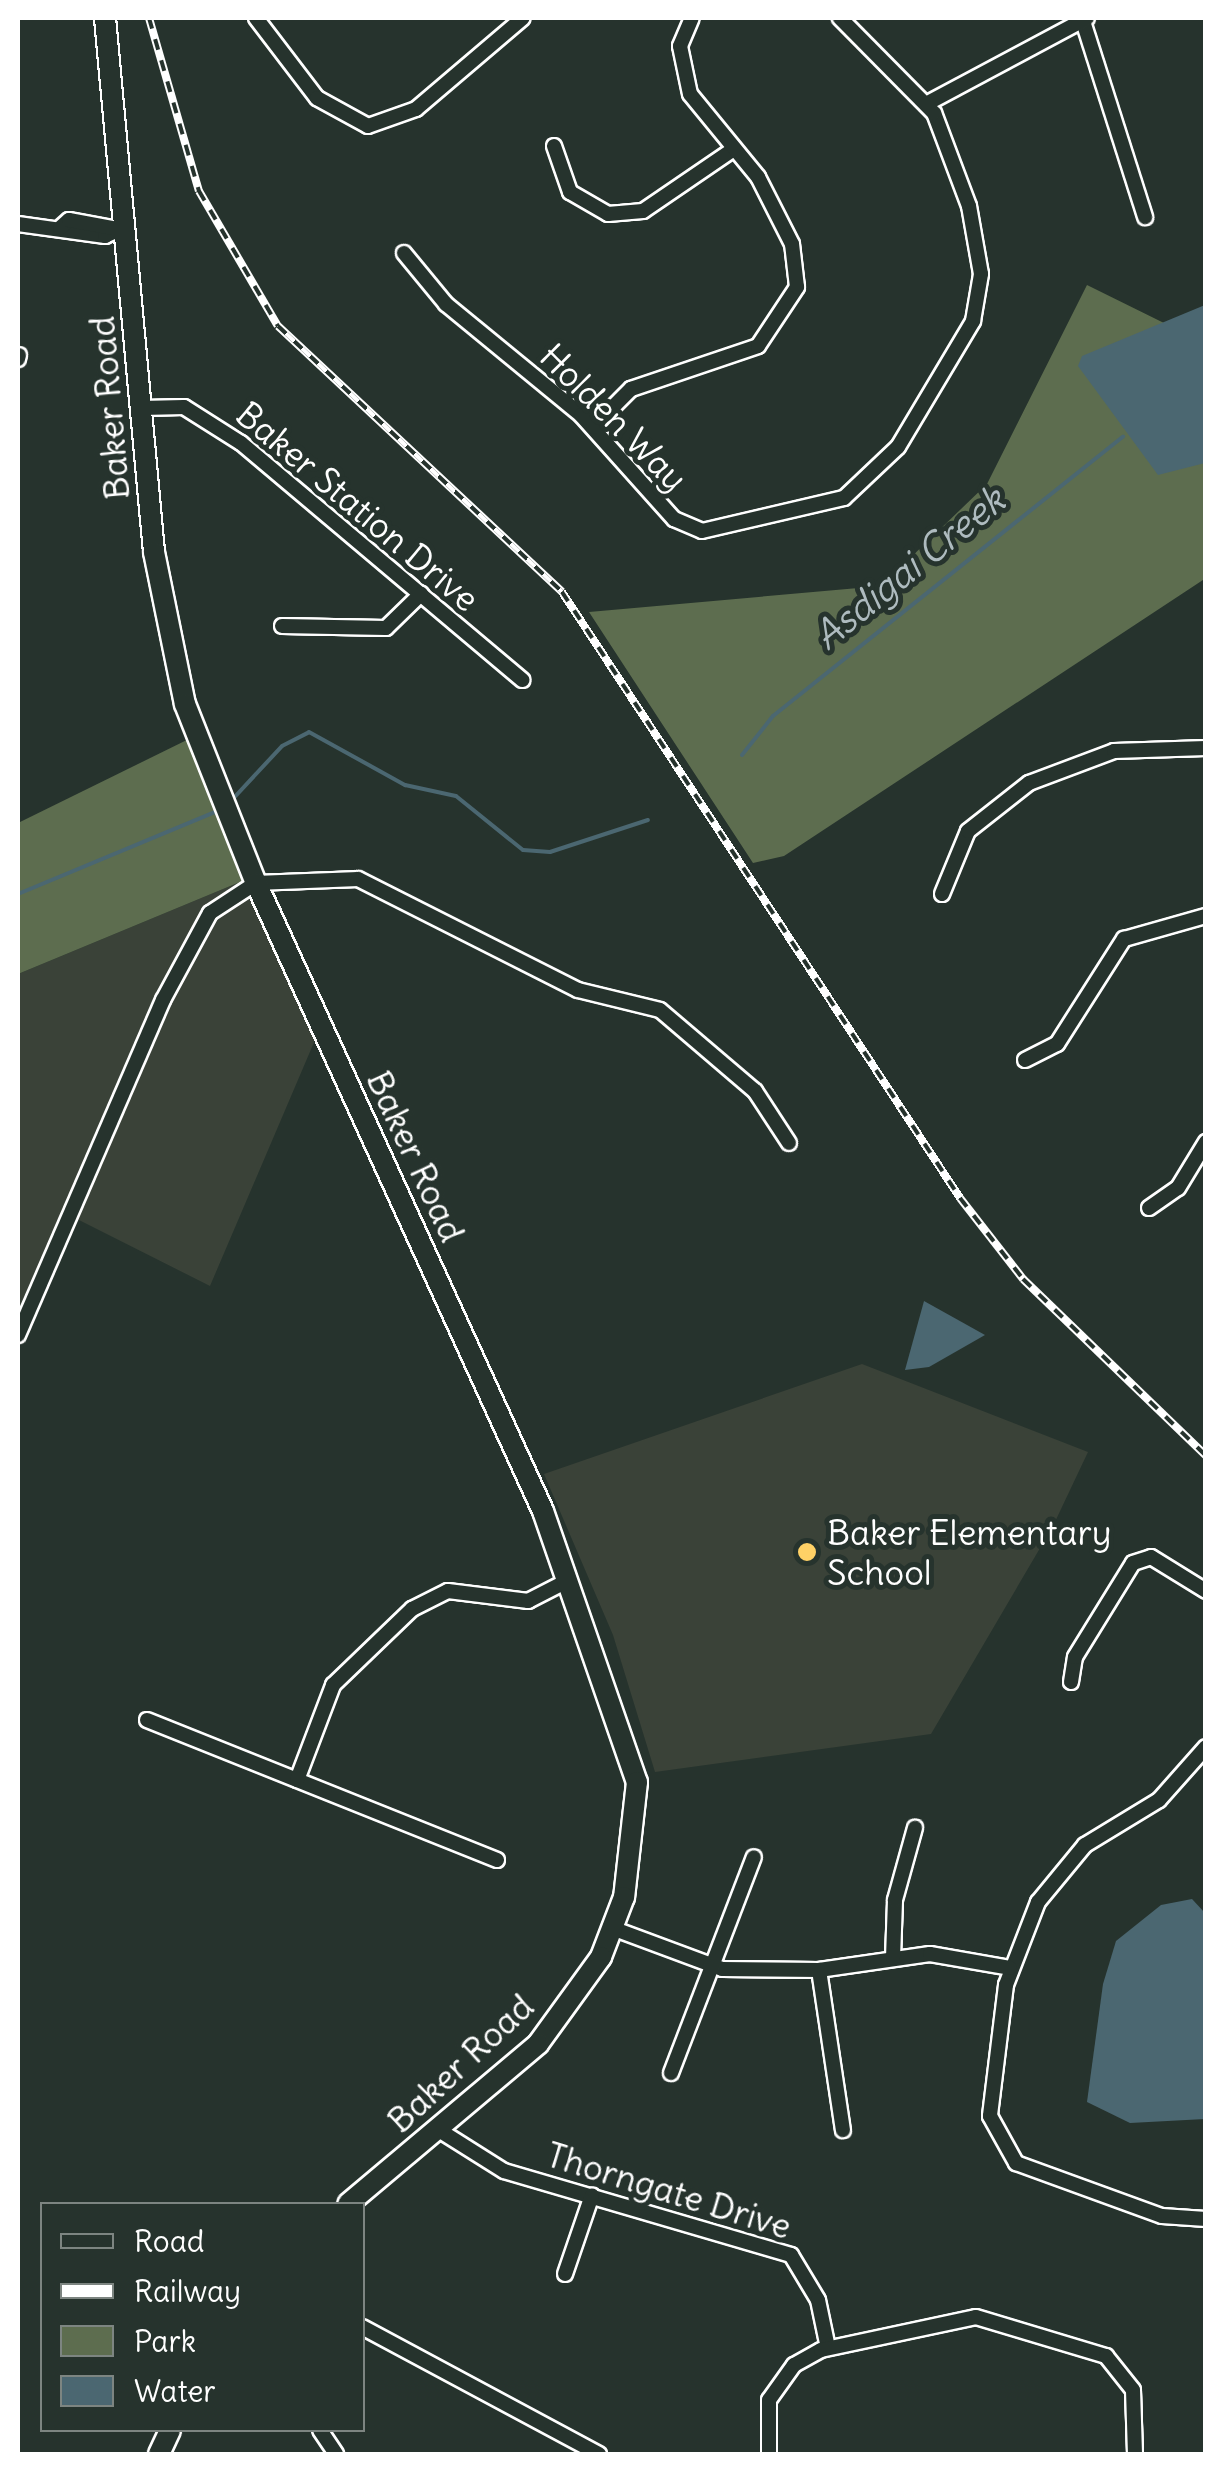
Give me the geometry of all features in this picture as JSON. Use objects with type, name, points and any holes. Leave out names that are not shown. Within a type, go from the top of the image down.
[{"type":"main road","name":"Baker Road","points":[[105,18],[118,227],[142,408],[159,588],[186,704],[256,883],[570,1580],[636,1782],[635,1840],[612,1928],[538,2044],[442,2132],[351,2202]]},
{"type":"street","points":[[256,18],[317,98],[368,126],[416,110],[523,18]]},
{"type":"street","points":[[593,428],[632,390],[758,346],[786,314],[797,287],[792,244],[734,149],[684,78],[680,46],[692,18]]},
{"type":"street","name":"Holden Way","points":[[404,253],[446,304],[593,428],[660,509],[702,531],[819,511],[871,481],[979,301],[978,242],[928,103],[840,18]]},
{"type":"street","points":[[928,103],[1084,18],[1145,217]]},
{"type":"street","points":[[554,146],[570,192],[608,214],[643,212],[734,149]]},
{"type":"street","points":[[18,224],[60,228],[69,220],[118,227]]},
{"type":"street","name":"Baker Station Drive","points":[[142,408],[202,416],[522,680]]},
{"type":"street","points":[[282,626],[386,628],[421,594]]},
{"type":"street","points":[[942,894],[968,831],[1029,782],[1114,751],[1206,748]]},
{"type":"street","points":[[18,1335],[163,1000],[210,912],[256,883],[358,879],[578,990],[660,1010],[755,1091],[789,1143]]},
{"type":"street","points":[[1025,1060],[1057,1044],[1124,939],[1206,916]]},
{"type":"street","points":[[1148,1208],[1178,1188],[1206,1142]]},
{"type":"street","points":[[1071,1682],[1075,1658],[1133,1564],[1150,1556],[1206,1591]]},
{"type":"street","points":[[297,1780],[333,1686],[412,1609],[448,1591],[528,1601],[570,1580]]},
{"type":"street","points":[[147,1720],[497,1860]]},
{"type":"street","points":[[1206,1748],[1160,1800],[1085,1845],[1038,1902],[1010,1968],[990,2116],[1000,2146],[1016,2163],[1107,2198],[1206,2219]]},
{"type":"street","points":[[893,1958],[894,1900],[915,1828]]},
{"type":"street","points":[[670,2073],[754,1857]]},
{"type":"street","points":[[612,1928],[712,1966],[819,1970],[893,1958],[958,1955],[1010,1968]]},
{"type":"street","points":[[819,1970],[844,2130]]},
{"type":"street","name":"Thorngate Drive","points":[[442,2132],[504,2171],[791,2254],[818,2300],[828,2348]]},
{"type":"street","points":[[564,2274],[592,2194]]},
{"type":"street","points":[[769,2454],[765,2415],[777,2384],[828,2348],[964,2317],[1087,2345],[1133,2390],[1134,2454]]},
{"type":"street","points":[[365,2329],[598,2454]]},
{"type":"street","points":[[321,2432],[336,2454]]},
{"type":"shaded area","points":[[252,877],[315,1040],[210,1286],[73,1217],[18,1327],[18,974]]},
{"type":"shaded area","name":"Baker Elementary School","points":[[862,1364],[1088,1452],[1053,1526],[931,1734],[655,1772],[613,1635],[544,1474]]},
{"type":"green space","points":[[1087,285],[1166,324],[1156,419],[1205,414],[1206,578],[784,856],[753,863],[589,612],[881,586],[987,484]]},
{"type":"green space","points":[[197,735],[252,877],[18,974],[18,823]]},
{"type":"water","points":[[1205,305],[1205,463],[1158,475],[1078,366],[1082,356]]},
{"type":"water","points":[[924,1301],[985,1335],[929,1367],[905,1370]]},
{"type":"water","points":[[1192,1899],[1205,1913],[1205,2119],[1130,2123],[1087,2102],[1103,1984],[1116,1941],[1161,1905]]},
{"type":"waterway","name":"Asdigai Creek","points":[[742,755],[773,716],[1123,437]]},
{"type":"waterway","name":"Asdigai Creek","points":[[230,802],[282,746],[309,732],[405,785],[456,796],[523,850],[550,852],[648,820]]},
{"type":"waterway","name":"Asdigai Creek","points":[[18,894],[220,810]]},
{"type":"railway","points":[[149,18],[199,191],[278,326],[562,592],[960,1198],[1023,1279],[1206,1456]]},
{"type":"place","name":"Baker Elementary School","points":[[807,1552]]}]
